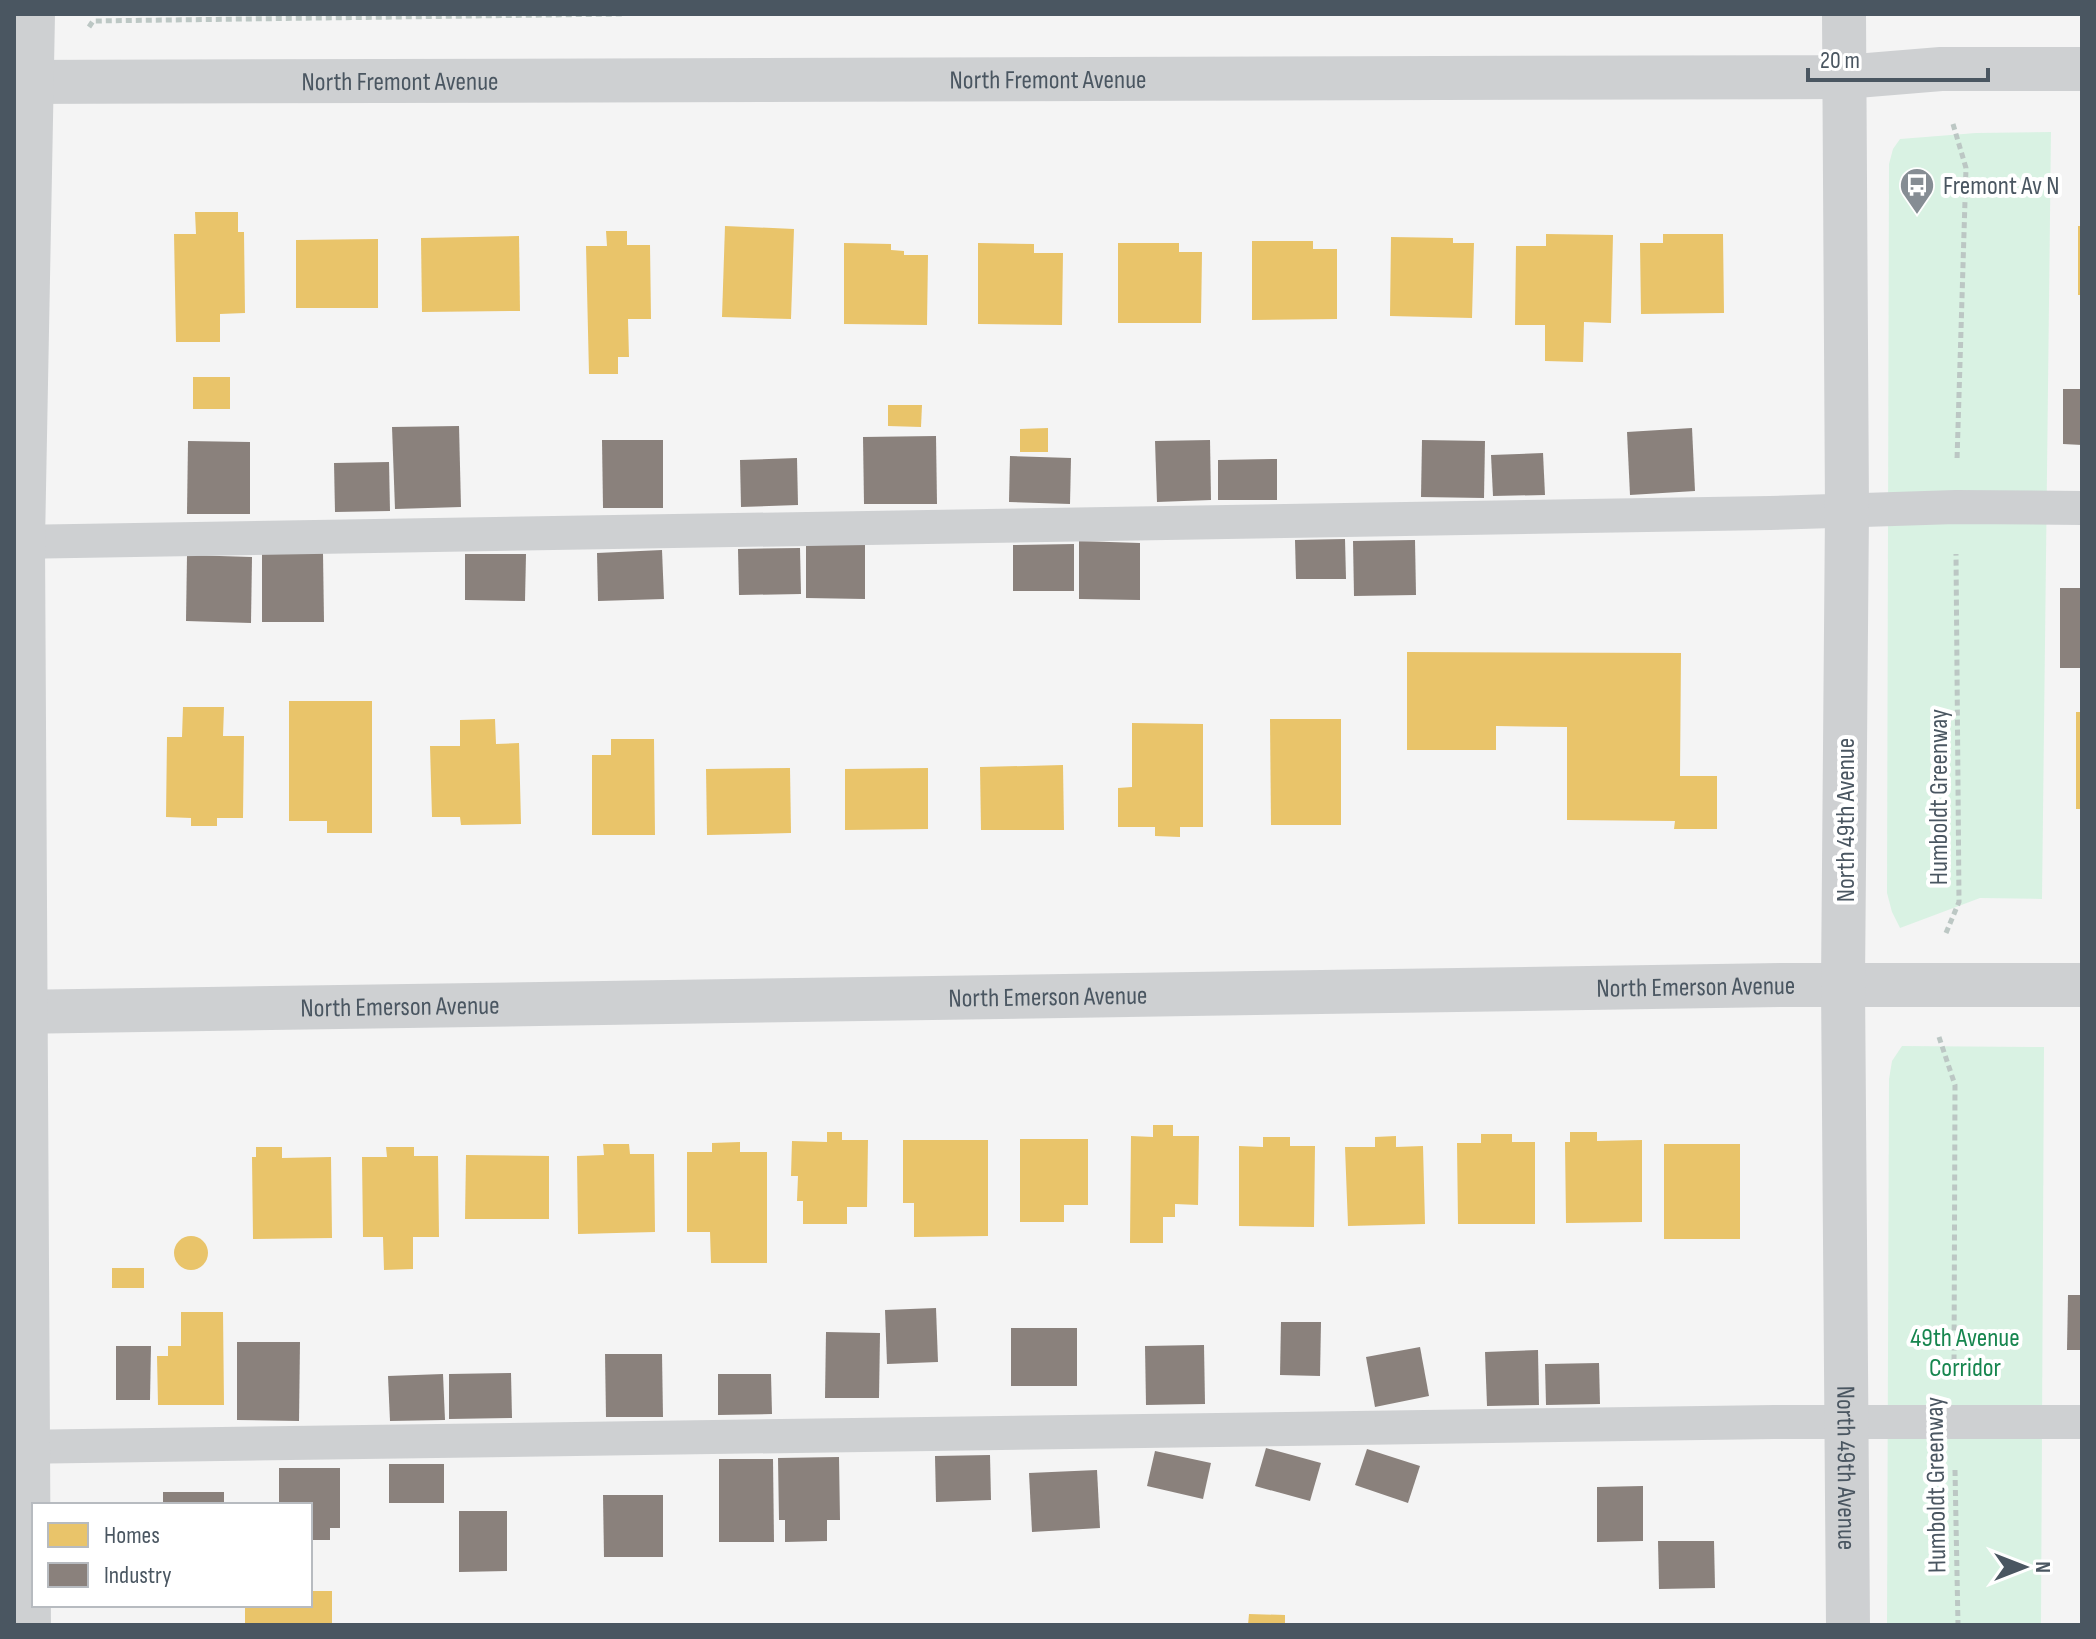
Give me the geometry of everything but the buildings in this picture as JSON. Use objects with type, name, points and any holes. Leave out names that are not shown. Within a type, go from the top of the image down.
[{"type":"street","points":[[29,1625],[21,1446],[18,542],[23,82],[33,14]]},
{"type":"street","name":"North 49th Avenue","points":[[1844,14],[1847,511],[1843,984],[1848,1625]]},
{"type":"street","name":"North Fremont Avenue","points":[[23,82],[1844,77],[1941,69],[2082,69]]},
{"type":"street","name":"North Emerson Avenue","points":[[19,1012],[1843,984],[2082,985]]},
{"type":"lane","points":[[18,542],[1956,507],[2082,508]]},
{"type":"lane","points":[[21,1446],[1847,1422],[2082,1422]]},
{"type":"path","points":[[84,35],[93,21],[623,14]]},
{"type":"path","name":"Humboldt Greenway","points":[[1941,69],[1944,104],[1966,168],[1956,507],[1959,902],[1936,957],[1936,1026],[1955,1085],[1954,1422],[1958,1625]]},
{"type":"green space","points":[[2051,132],[2042,899],[1980,898],[1900,928],[1887,893],[1889,164],[1900,139],[1976,133]]},
{"type":"green space","name":"49th Avenue Corridor","points":[[1902,1046],[2044,1047],[2041,1625],[1887,1625],[1889,1079],[1892,1061]]},
{"type":"place","name":"Fremont Av N","points":[[1917,216]]}]
